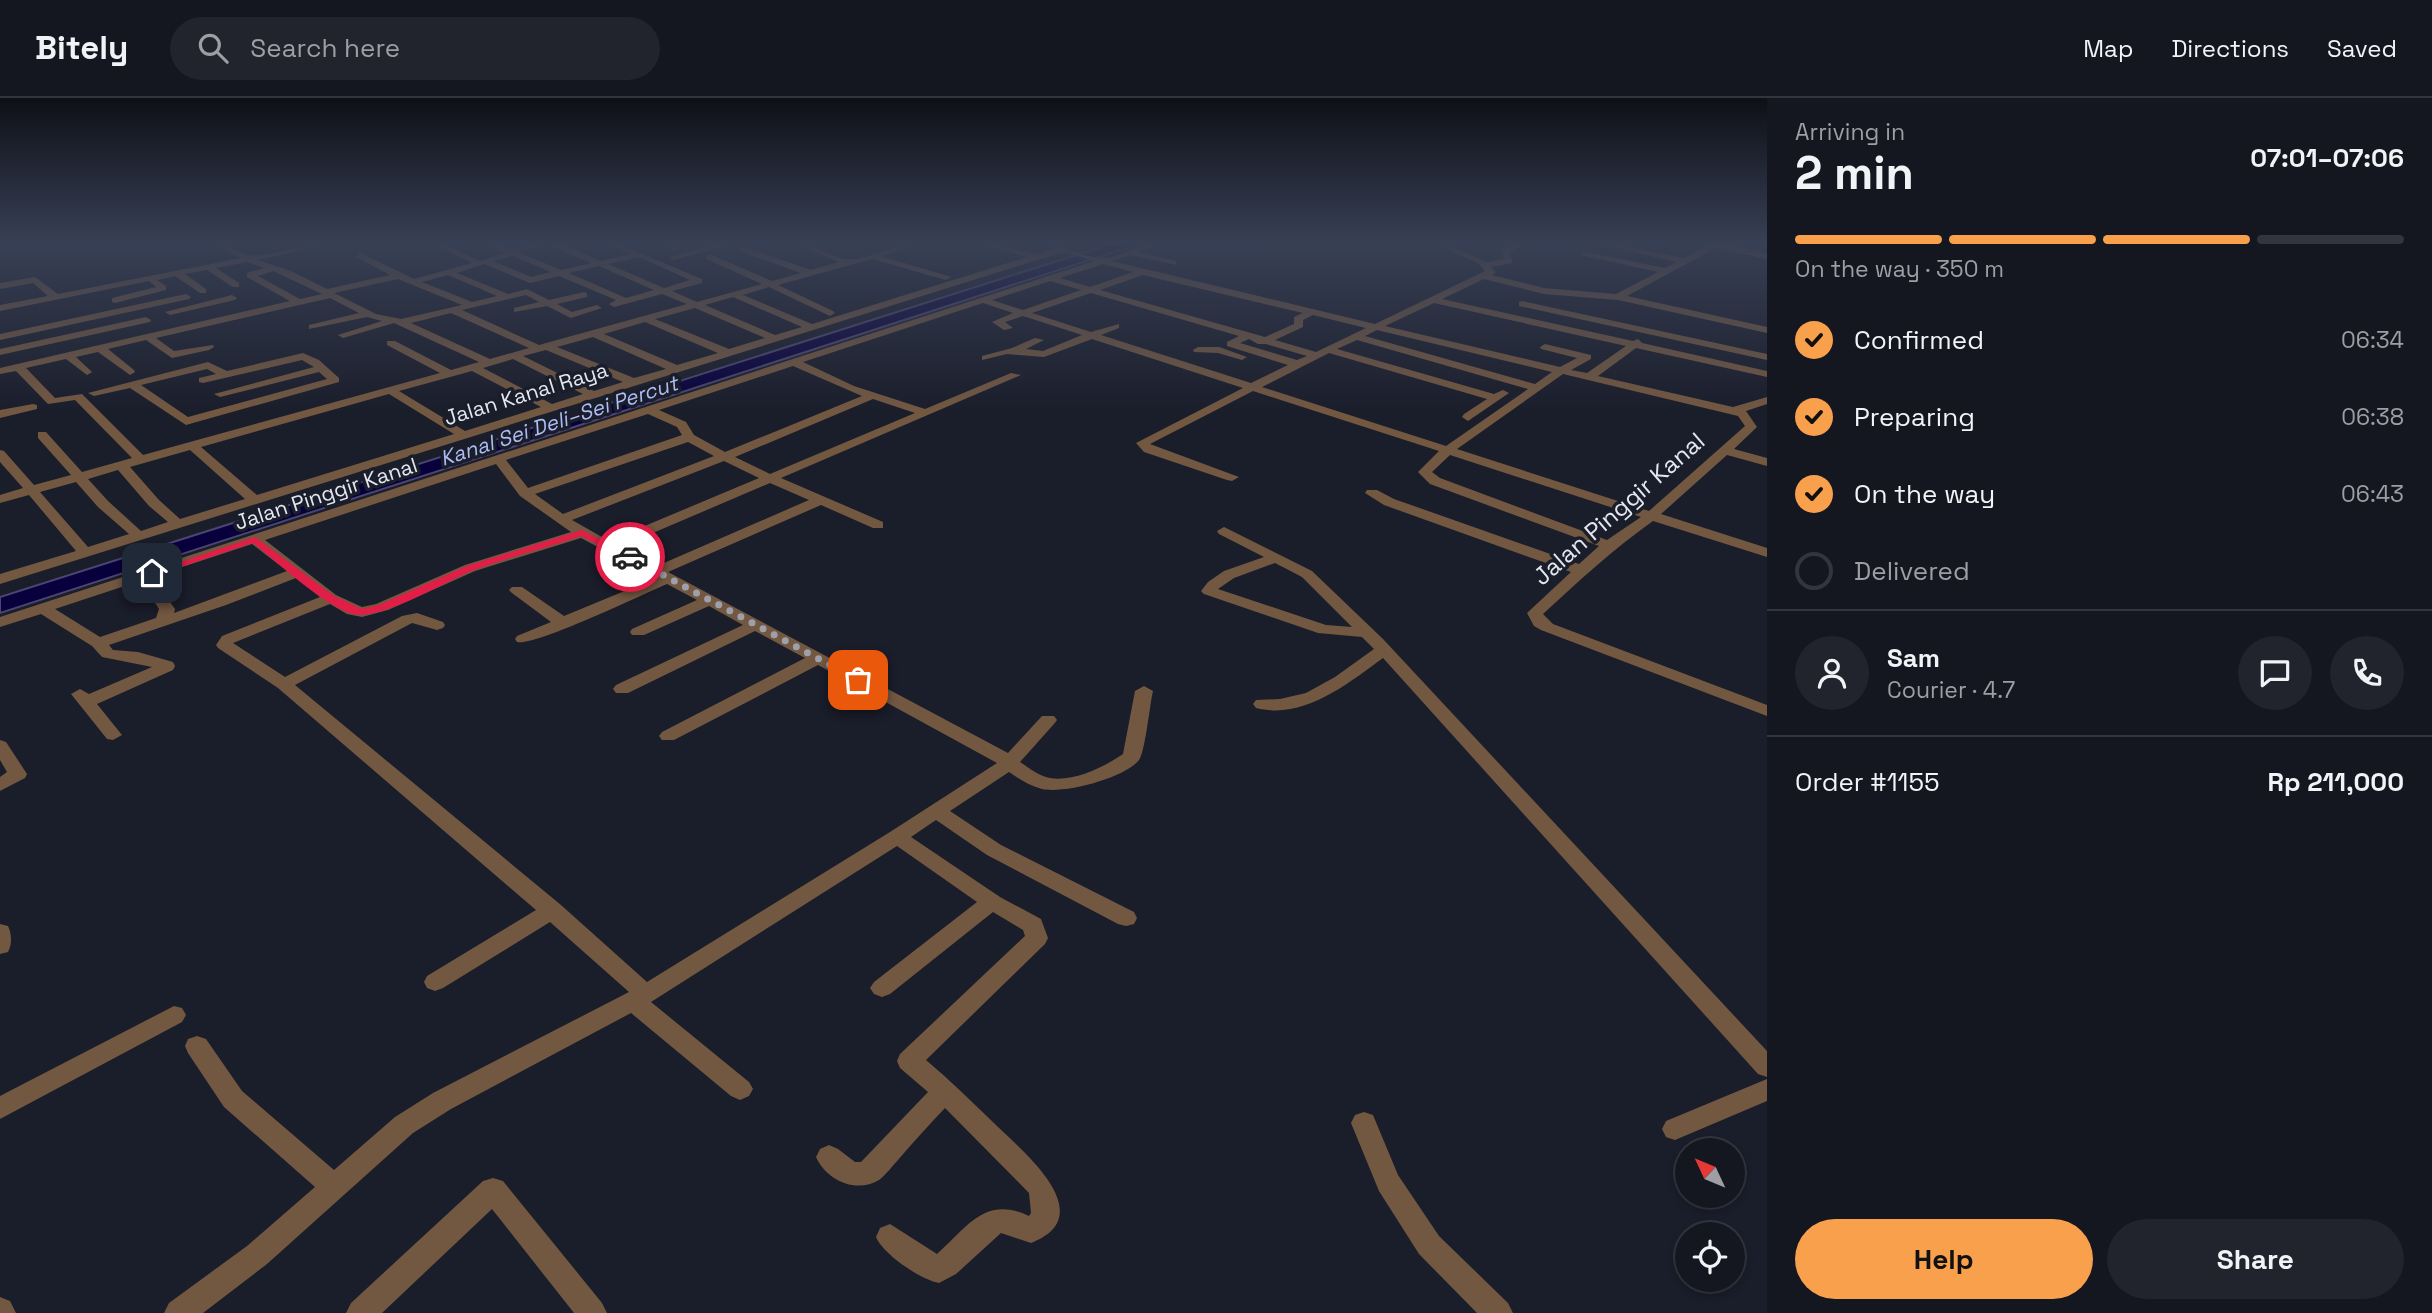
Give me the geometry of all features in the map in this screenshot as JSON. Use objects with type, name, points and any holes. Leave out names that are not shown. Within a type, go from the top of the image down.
[{"type":"street","points":[[18,302],[32,300]]},
{"type":"street","points":[[1,308],[38,300]]},
{"type":"street","points":[[0,337],[27,327],[113,305],[104,300]]},
{"type":"street","points":[[108,302],[117,300]]},
{"type":"street","points":[[0,329],[27,327],[174,300]]},
{"type":"street","points":[[0,352],[225,300]]},
{"type":"street","points":[[235,300],[253,312]]},
{"type":"street","points":[[294,300],[298,302]]},
{"type":"street","points":[[0,371],[305,300]]},
{"type":"street","points":[[340,300],[367,314],[415,329],[488,362]]},
{"type":"street","points":[[456,300],[471,306]]},
{"type":"street","points":[[343,335],[496,300]]},
{"type":"street","points":[[542,300],[674,368]]},
{"type":"street","points":[[517,310],[563,300]]},
{"type":"street","points":[[614,304],[631,300]]},
{"type":"street","points":[[682,300],[773,338]]},
{"type":"street","points":[[0,499],[708,300]]},
{"type":"street","points":[[749,300],[812,327]]},
{"type":"street","points":[[802,300],[830,313]]},
{"type":"street","name":"Jalan Kanal Raya","points":[[0,579],[899,300]]},
{"type":"street","points":[[982,300],[1767,553]]},
{"type":"street","name":"Jalan Pinggir Kanal","points":[[0,622],[982,300]]},
{"type":"street","points":[[1008,328],[997,322],[1061,300]]},
{"type":"street","points":[[1130,300],[1316,355]]},
{"type":"street","name":"Jalan Pinggir Kanal","points":[[1264,300],[1736,410]]},
{"type":"street","points":[[1232,477],[1148,449],[1142,443],[1298,363],[1433,300],[1767,374]]},
{"type":"street","points":[[1630,300],[1767,330]]},
{"type":"street","points":[[1522,304],[1767,357]]},
{"type":"street","points":[[1,308],[13,316]]},
{"type":"street","points":[[571,315],[597,308]]},
{"type":"street","points":[[131,309],[165,332]]},
{"type":"street","points":[[453,310],[631,381]]},
{"type":"street","points":[[1245,348],[1299,325],[1298,318],[1314,311]]},
{"type":"street","points":[[1674,318],[1685,312]]},
{"type":"street","points":[[313,327],[367,314]]},
{"type":"street","points":[[641,318],[726,352]]},
{"type":"street","points":[[1590,377],[1663,325]]},
{"type":"street","points":[[986,358],[1016,350],[1044,355],[1115,326]]},
{"type":"street","points":[[371,328],[386,335],[415,329]]},
{"type":"street","points":[[528,332],[545,346]]},
{"type":"street","points":[[1249,335],[1231,343],[1298,363]]},
{"type":"street","points":[[147,336],[172,355],[209,348]]},
{"type":"street","points":[[1355,336],[1536,388]]},
{"type":"street","points":[[428,344],[440,340]]},
{"type":"street","points":[[1016,350],[1039,340]]},
{"type":"street","points":[[391,343],[410,348],[449,373]]},
{"type":"street","points":[[99,347],[131,378],[184,421],[334,382],[321,368],[303,356],[203,380]]},
{"type":"street","points":[[1545,347],[1587,357],[1562,370],[1448,450],[1426,467],[1424,472],[1426,476],[1460,491],[1609,545]]},
{"type":"street","points":[[1328,350],[1497,398]]},
{"type":"street","points":[[1176,362],[1196,352],[1223,351],[1283,371]]},
{"type":"street","points":[[67,354],[87,372]]},
{"type":"street","points":[[512,355],[592,394]]},
{"type":"street","points":[[793,362],[844,386],[924,412]]},
{"type":"street","points":[[94,393],[131,378],[186,367],[211,365],[226,375]]},
{"type":"street","points":[[18,366],[52,402],[78,396],[140,459]]},
{"type":"street","points":[[471,366],[549,407]]},
{"type":"street","points":[[186,367],[220,394],[266,423]]},
{"type":"street","points":[[220,394],[321,368]]},
{"type":"street","points":[[610,546],[1015,375]]},
{"type":"street","points":[[1468,417],[1517,383]]},
{"type":"street","points":[[388,389],[462,434]]},
{"type":"street","points":[[560,520],[726,457],[873,395]]},
{"type":"street","points":[[1736,410],[1767,400]]},
{"type":"street","points":[[0,415],[33,407]]},
{"type":"street","points":[[650,410],[682,425],[688,437],[726,457],[878,525]]},
{"type":"street","points":[[1736,410],[1745,416],[1751,427],[1767,431]]},
{"type":"street","name":"Jalan Pinggir Kanal","points":[[1751,427],[1651,516],[1609,545],[1584,571],[1536,611],[1540,623],[1767,711]]},
{"type":"street","points":[[42,435],[103,504],[138,535]]},
{"type":"street","points":[[526,493],[688,437]]},
{"type":"street","points":[[191,444],[253,499]]},
{"type":"street","points":[[1723,450],[1767,462]]},
{"type":"street","points":[[0,454],[85,552]]},
{"type":"street","points":[[498,458],[526,493],[560,520],[998,754],[1035,779],[1048,784],[1089,777],[1123,764],[1132,757],[1144,691]]},
{"type":"street","points":[[121,464],[154,503],[177,523]]},
{"type":"street","points":[[1372,493],[1389,502],[1584,571]]},
{"type":"street","points":[[523,639],[564,624],[821,500]]},
{"type":"street","points":[[1224,531],[1314,579],[1383,650],[1767,1067]]},
{"type":"street","points":[[255,539],[331,598],[353,611],[369,611],[470,568],[582,533]]},
{"type":"street","points":[[1278,558],[1237,571],[1211,586],[1209,591],[1324,631],[1366,632]]},
{"type":"street","points":[[98,643],[221,602],[298,572]]},
{"type":"street","points":[[517,590],[564,624]]},
{"type":"street","points":[[159,595],[167,609],[163,621]]},
{"type":"street","points":[[331,598],[224,642],[223,645],[248,657],[285,684],[363,753],[554,910],[640,998],[740,1089]]},
{"type":"street","points":[[638,632],[710,600]]},
{"type":"street","points":[[43,608],[98,643],[111,655],[138,657],[167,666],[83,698],[114,736]]},
{"type":"street","points":[[285,684],[408,619],[417,618],[437,625]]},
{"type":"street","points":[[622,689],[755,625]]},
{"type":"street","points":[[1262,704],[1293,705],[1317,696],[1383,650]]},
{"type":"street","points":[[668,736],[816,659]]},
{"type":"street","points":[[179,1313],[257,1255],[404,1125],[442,1101],[640,998],[937,812],[1009,763],[1048,720]]},
{"type":"street","points":[[0,746],[18,774],[0,785]]},
{"type":"street","points":[[937,812],[994,849],[1126,918]]},
{"type":"street","points":[[890,1237],[933,1268],[939,1269],[998,1220],[1011,1221],[1031,1230],[1043,1221],[1047,1211],[1046,1198],[1038,1184],[945,1091],[909,1060],[1037,938],[1033,925],[992,902],[897,837]]},
{"type":"street","points":[[882,988],[992,902]]},
{"type":"street","points":[[435,982],[554,910]]},
{"type":"street","points":[[0,932],[0,946]]},
{"type":"street","points":[[0,1108],[174,1015]]},
{"type":"street","points":[[197,1046],[233,1099],[334,1188]]},
{"type":"street","points":[[1675,1129],[1767,1090]]},
{"type":"street","points":[[829,1157],[851,1174],[859,1176],[870,1171],[945,1091]]},
{"type":"street","points":[[1364,1123],[1388,1182],[1429,1245],[1498,1313]]},
{"type":"street","points":[[361,1313],[493,1189],[592,1313]]},
{"type":"water","name":"Kanal Sei Deli–Sei Percut","points":[[936,300],[967,300],[0,613],[0,597]]},
{"type":"way so far","points":[[630,557],[858,680]]},
{"type":"route","points":[[152,573],[255,539],[331,598],[353,611],[362,612],[382,607],[470,568],[582,533],[630,557]]}]
